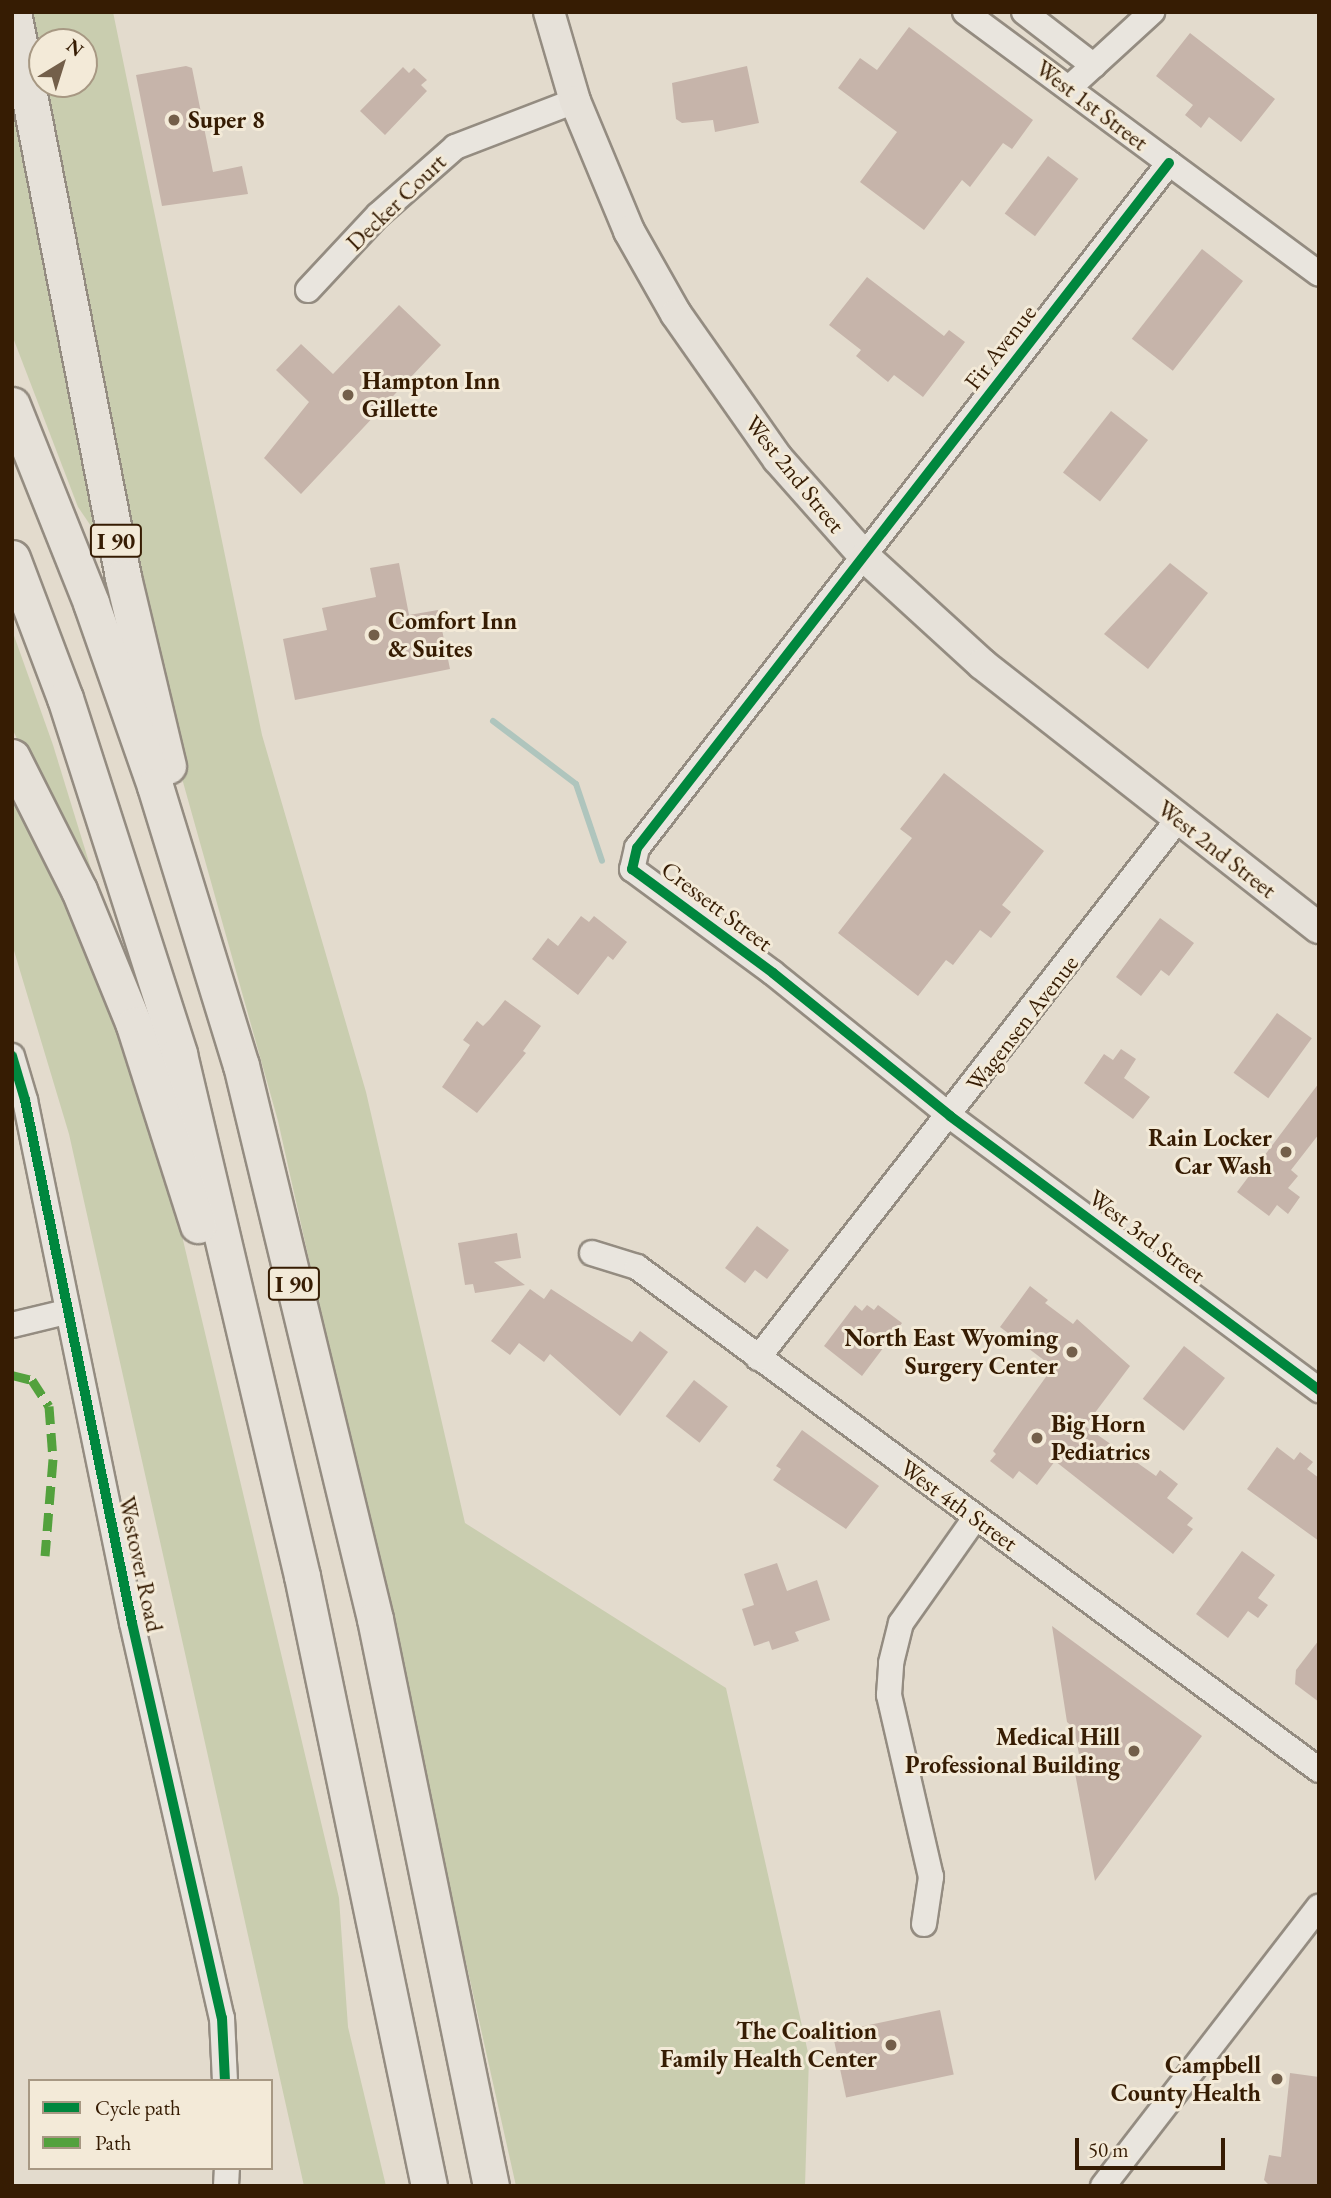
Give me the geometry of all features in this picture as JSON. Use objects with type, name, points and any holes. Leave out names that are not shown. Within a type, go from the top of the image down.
[{"type":"highway","name":"I 90","points":[[13,12],[123,576],[375,1619],[491,2186]]},
{"type":"highway","name":"I 90","points":[[12,405],[90,603],[155,786],[241,1065]]},
{"type":"highway","name":"I 90","points":[[12,558],[65,698],[179,1054],[302,1576],[429,2186]]},
{"type":"highway","name":"I 90","points":[[12,757],[79,890],[134,1025],[190,1196],[302,1576]]},
{"type":"main road","name":"West 2nd Street","points":[[549,12],[575,101],[629,231],[676,314],[778,459],[865,557],[1008,686],[1319,928]]},
{"type":"street","name":"West 1st Street","points":[[965,12],[1319,274]]},
{"type":"street","points":[[1024,12],[1094,66]]},
{"type":"street","points":[[1069,88],[1152,12]]},
{"type":"street","name":"Decker Court","points":[[309,290],[378,215],[455,147],[575,101]]},
{"type":"street","name":"Fir Avenue","points":[[865,557],[1169,163]]},
{"type":"street","name":"Cressett Street","points":[[865,557],[637,848],[632,869],[783,981],[950,1116]]},
{"type":"street","name":"Wagensen Avenue","points":[[758,1358],[950,1116],[1179,818]]},
{"type":"street","name":"Westover Road","points":[[12,1056],[25,1100],[66,1312],[222,2018],[225,2079]]},
{"type":"street","name":"West 3rd Street","points":[[950,1116],[1319,1390]]},
{"type":"street","name":"West 4th Street","points":[[592,1253],[637,1266],[1319,1770]]},
{"type":"street","points":[[12,1325],[66,1312]]},
{"type":"street","points":[[924,1924],[931,1877],[889,1695],[891,1663],[901,1623],[975,1518]]},
{"type":"street","points":[[1103,2186],[1319,1907]]},
{"type":"green space","points":[[32,12],[113,12],[262,735],[366,1092],[465,1523],[726,1688],[809,2057],[805,2186],[516,2186],[278,1121],[183,782],[135,582],[67,229],[49,98],[98,98],[98,28],[35,28]]},
{"type":"green space","points":[[12,66],[96,502],[95,532],[78,507],[12,335]]},
{"type":"green space","points":[[12,630],[53,745],[119,960],[12,728]]},
{"type":"green space","points":[[12,786],[110,1009],[169,1181],[339,1898],[348,2027],[386,2186],[304,2186],[69,1134],[12,944]]},
{"type":"building","points":[[909,27],[1033,120],[1012,149],[1003,143],[970,187],[962,180],[924,230],[860,182],[897,132],[838,88],[860,58],[877,70]]},
{"type":"building","points":[[1190,33],[1275,99],[1241,142],[1209,117],[1201,128],[1185,115],[1193,105],[1156,76]]},
{"type":"building","name":"Super 8","points":[[186,66],[192,68],[213,172],[242,166],[248,194],[162,206],[136,75]]},
{"type":"building","points":[[747,66],[759,123],[715,132],[713,120],[682,123],[676,119],[672,83]]},
{"type":"building","points":[[403,67],[409,73],[414,68],[427,80],[421,85],[427,91],[385,135],[360,111]]},
{"type":"building","points":[[1048,156],[1078,179],[1035,236],[1005,214]]},
{"type":"building","points":[[1202,249],[1243,281],[1173,371],[1132,339]]},
{"type":"building","points":[[867,277],[944,336],[949,330],[965,342],[923,397],[894,375],[888,382],[856,356],[861,350],[829,325]]},
{"type":"building","name":"Hampton Inn Gillette","points":[[399,305],[441,345],[301,494],[264,458],[309,402],[276,370],[301,344],[333,374]]},
{"type":"building","points":[[1111,411],[1148,440],[1100,501],[1063,472]]},
{"type":"building","name":"Comfort Inn & Suites","points":[[399,563],[409,615],[438,610],[450,669],[295,700],[283,639],[327,630],[322,608],[376,597],[370,568]]},
{"type":"building","points":[[1170,563],[1208,593],[1148,669],[1104,634]]},
{"type":"building","points":[[944,773],[1044,851],[1002,905],[1011,912],[991,938],[980,930],[953,965],[946,960],[918,996],[838,933],[912,838],[900,829]]},
{"type":"building","points":[[581,916],[589,922],[594,916],[627,942],[613,960],[608,956],[578,995],[532,959],[548,938],[558,946]]},
{"type":"building","points":[[1160,918],[1194,943],[1169,976],[1161,970],[1141,996],[1116,977]]},
{"type":"building","points":[[505,1000],[541,1026],[523,1051],[526,1053],[477,1113],[442,1087],[470,1045],[463,1040],[477,1021],[483,1026]]},
{"type":"building","points":[[1277,1013],[1312,1038],[1268,1098],[1234,1073]]},
{"type":"building","points":[[1121,1049],[1136,1059],[1124,1078],[1150,1097],[1133,1119],[1084,1083],[1104,1054],[1113,1060]]},
{"type":"building","name":"Rain Locker Car Wash","points":[[1319,1083],[1319,1134],[1291,1170],[1298,1176],[1288,1188],[1300,1197],[1288,1214],[1277,1205],[1269,1216],[1237,1192]]},
{"type":"building","points":[[757,1226],[789,1250],[767,1279],[755,1270],[745,1283],[725,1268]]},
{"type":"building","points":[[517,1233],[521,1258],[494,1262],[525,1285],[475,1293],[473,1284],[465,1285],[458,1243]]},
{"type":"building","points":[[1030,1286],[1048,1300],[1045,1303],[1073,1324],[1077,1319],[1130,1366],[1085,1426],[1156,1476],[1160,1470],[1178,1484],[1167,1498],[1193,1518],[1187,1525],[1193,1529],[1173,1554],[1055,1461],[1037,1485],[1019,1471],[1013,1479],[990,1461],[996,1454],[993,1451],[1053,1367],[1000,1327]]},
{"type":"building","points":[[530,1289],[544,1299],[551,1289],[632,1342],[640,1331],[668,1352],[620,1416],[550,1354],[544,1362],[519,1343],[510,1355],[491,1341]]},
{"type":"building","points":[[855,1305],[862,1311],[867,1305],[874,1310],[878,1305],[902,1323],[862,1376],[824,1346]]},
{"type":"building","points":[[1184,1346],[1225,1378],[1184,1431],[1143,1399]]},
{"type":"building","points":[[694,1380],[728,1406],[700,1443],[666,1416]]},
{"type":"building","points":[[802,1430],[879,1486],[846,1529],[773,1480],[781,1469],[776,1466]]},
{"type":"building","points":[[1277,1447],[1294,1460],[1300,1452],[1313,1462],[1307,1469],[1319,1478],[1319,1541],[1247,1489]]},
{"type":"building","points":[[1242,1551],[1275,1575],[1258,1598],[1268,1605],[1258,1618],[1248,1611],[1228,1638],[1196,1614]]},
{"type":"building","points":[[777,1563],[787,1591],[817,1580],[830,1620],[795,1632],[799,1641],[772,1650],[769,1641],[754,1646],[742,1609],[754,1605],[744,1574]]},
{"type":"building","name":"Medical Hill Professional Building","points":[[1052,1626],[1202,1736],[1095,1881],[1075,1773],[1081,1765],[1074,1728],[1067,1722]]},
{"type":"building","points":[[1319,1640],[1319,1702],[1295,1684],[1296,1670]]},
{"type":"building","name":"The Coalition Family Health Center","points":[[940,2010],[954,2075],[846,2097],[832,2033]]},
{"type":"building","points":[[1290,2073],[1319,2077],[1319,2186],[1270,2186],[1264,2180],[1269,2155],[1281,2157]]},
{"type":"waterway","points":[[493,721],[576,784],[602,861]]},
{"type":"marked path","points":[[12,1375],[32,1380],[49,1406],[53,1459],[45,1556]]},
{"type":"cycle path","points":[[1169,163],[637,848],[632,869],[773,973],[950,1116],[1319,1390]]},
{"type":"cycle path","points":[[12,1056],[25,1100],[132,1623],[222,2018],[225,2079]]},
{"type":"place","name":"Super 8","points":[[174,120]]},
{"type":"place","name":"Hampton Inn Gillette","points":[[348,395]]},
{"type":"place","name":"Comfort Inn & Suites","points":[[374,635]]},
{"type":"place","name":"Rain Locker Car Wash","points":[[1286,1152]]},
{"type":"place","name":"North East Wyoming Surgery Center","points":[[1072,1352]]},
{"type":"place","name":"Big Horn Pediatrics","points":[[1037,1438]]},
{"type":"place","name":"Medical Hill Professional Building","points":[[1134,1751]]},
{"type":"place","name":"The Coalition Family Health Center","points":[[891,2045]]},
{"type":"place","name":"Campbell County Health","points":[[1277,2079]]}]
